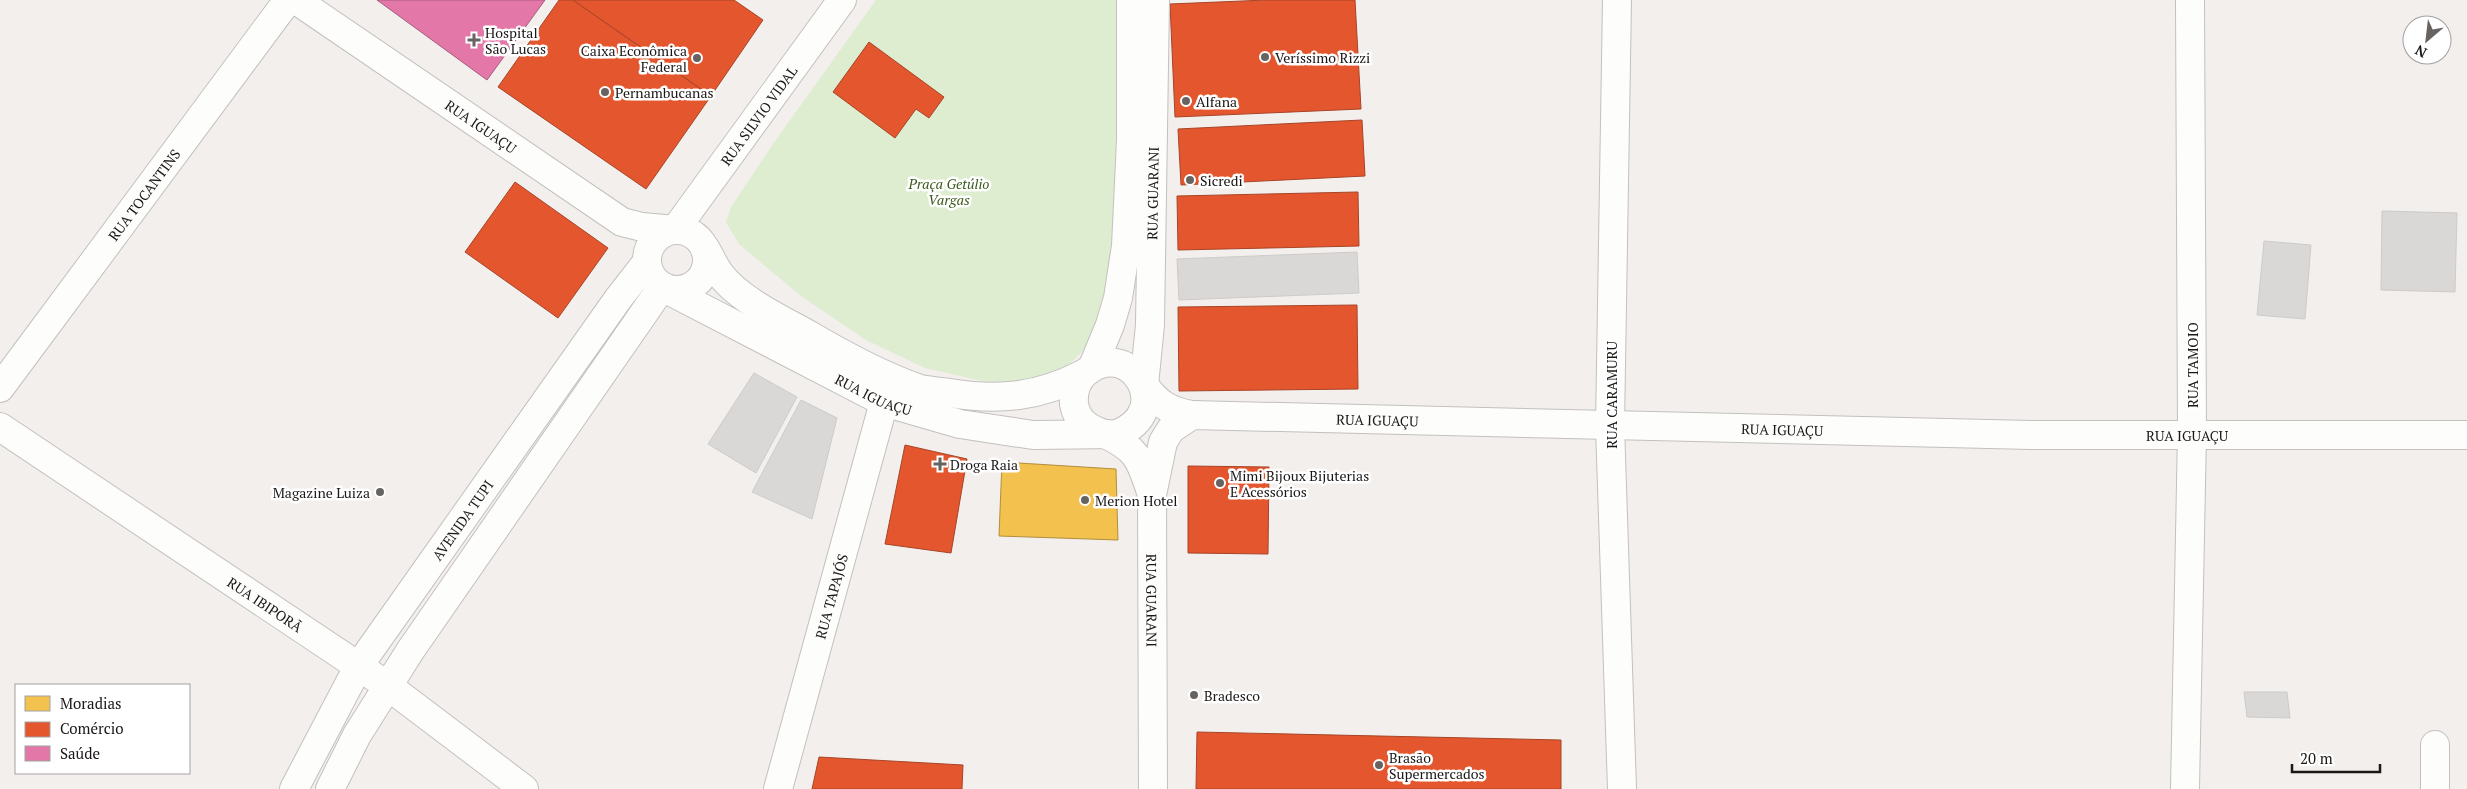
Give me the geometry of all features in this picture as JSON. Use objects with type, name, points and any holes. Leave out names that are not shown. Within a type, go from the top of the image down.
[{"type":"street","name":"RUA TOCANTINS","points":[[0,388],[288,0]]},
{"type":"street","name":"RUA IGUAÇU","points":[[296,0],[622,222],[642,227],[675,230]]},
{"type":"street","name":"RUA SILVIO VIDAL","points":[[675,230],[842,0]]},
{"type":"street","name":"RUA GUARANI","points":[[1088,370],[1116,306],[1126,246],[1131,140],[1131,0]]},
{"type":"street","name":"RUA GUARANI","points":[[1144,386],[1150,325],[1155,0]]},
{"type":"street","name":"RUA CARAMURU","points":[[1617,0],[1610,426],[1622,789]]},
{"type":"street","name":"RUA TAMOIO","points":[[2185,789],[2192,434],[2190,0]]},
{"type":"street","points":[[675,230],[687,231],[698,238],[705,248],[707,258],[706,269],[701,279],[693,286],[682,290],[662,287],[651,277],[646,263],[648,251],[655,239],[675,230]]},
{"type":"street","name":"RUA IGUAÇU","points":[[705,248],[720,274],[732,286],[780,319],[867,366],[921,389],[974,397],[1023,396],[1060,386],[1088,370]]},
{"type":"street","name":"AVENIDA TUPI","points":[[294,789],[358,667],[618,299],[646,263]]},
{"type":"street","name":"RUA IGUAÇU","points":[[662,287],[884,402],[960,424],[1033,435],[1104,434]]},
{"type":"street","points":[[330,789],[357,735],[388,686],[662,287]]},
{"type":"street","points":[[1105,363],[1118,363],[1137,374],[1144,386],[1146,397],[1144,410],[1138,421],[1129,430],[1117,434],[1104,434],[1085,425],[1075,409],[1073,397],[1076,384],[1088,370],[1105,363]]},
{"type":"street","name":"RUA IGUAÇU","points":[[1144,386],[1157,402],[1180,413],[1192,415],[2031,435],[2467,435]]},
{"type":"street","name":"RUA TAPAJÓS","points":[[778,789],[884,402]]},
{"type":"street","points":[[1152,495],[1163,442],[1171,429],[1192,415]]},
{"type":"street","name":"RUA IBIPORÃ","points":[[0,427],[388,686],[524,789]]},
{"type":"street","name":"RUA GUARANI","points":[[1104,434],[1126,444],[1137,457],[1152,495],[1153,789]]},
{"type":"street","points":[[2435,745],[2435,789]]},
{"type":"green space","name":"Praça Getúlio Vargas","points":[[876,0],[1121,0],[1117,257],[1093,342],[1067,366],[1045,378],[991,383],[925,368],[866,340],[801,296],[739,244],[726,222],[731,207],[773,144]]},
{"type":"building: Moradias","points":[[1002,462],[1116,469],[1118,540],[999,536]]},
{"type":"building: Comércio","name":"Pernambucanas","points":[[559,0],[573,0],[711,96],[646,189],[498,87]]},
{"type":"building: Comércio","name":"Caixa Econômica Federal","points":[[573,0],[734,0],[763,20],[711,96]]},
{"type":"building: Comércio","name":"Veríssimo Rizzi","points":[[1266,0],[1355,0],[1361,109],[1175,117],[1170,4]]},
{"type":"building: Comércio","points":[[869,42],[944,97],[929,118],[916,109],[895,138],[833,92]]},
{"type":"building: Comércio","points":[[1362,120],[1365,176],[1181,185],[1178,129]]},
{"type":"building: Comércio","points":[[515,182],[608,248],[558,318],[465,252]]},
{"type":"building: Comércio","points":[[1358,192],[1359,246],[1178,250],[1177,196]]},
{"type":"building: Comércio","points":[[1357,305],[1358,389],[1179,391],[1178,307]]},
{"type":"building: Comércio","points":[[905,445],[967,459],[951,553],[885,544]]},
{"type":"building: Comércio","points":[[1188,466],[1269,467],[1268,554],[1188,553]]},
{"type":"building: Comércio","name":"Brasão Supermercados","points":[[1197,732],[1561,740],[1561,789],[1196,789]]},
{"type":"building: Comércio","points":[[819,757],[963,765],[962,789],[812,789]]},
{"type":"building: Saúde","name":"Hospital São Lucas","points":[[377,0],[545,0],[487,80]]},
{"type":"building: Outros","points":[[2382,211],[2457,213],[2455,292],[2381,290]]},
{"type":"building: Outros","points":[[2264,241],[2311,245],[2305,319],[2257,315]]},
{"type":"building: Outros","points":[[1357,252],[1359,293],[1179,300],[1177,259]]},
{"type":"building: Outros","points":[[754,373],[797,397],[756,473],[708,444]]},
{"type":"building: Outros","points":[[801,400],[837,418],[812,519],[752,492]]},
{"type":"building: Outros","points":[[2244,692],[2287,692],[2290,718],[2247,717]]},
{"type":"place","name":"Hospital São Lucas","points":[[474,40]]},
{"type":"place","name":"Veríssimo Rizzi","points":[[1265,57]]},
{"type":"place","name":"Caixa Econômica Federal","points":[[697,58]]},
{"type":"place","name":"Pernambucanas","points":[[605,92]]},
{"type":"place","name":"Alfana","points":[[1186,101]]},
{"type":"place","name":"Sicredi","points":[[1190,180]]},
{"type":"place","name":"Droga Raia","points":[[940,464]]},
{"type":"place","name":"Mimi Bijoux Bijuterias E Acessórios","points":[[1220,483]]},
{"type":"place","name":"Magazine Luiza","points":[[380,492]]},
{"type":"place","name":"Merion Hotel","points":[[1085,500]]},
{"type":"place","name":"Bradesco","points":[[1194,695]]},
{"type":"place","name":"Brasão Supermercados","points":[[1379,765]]}]
